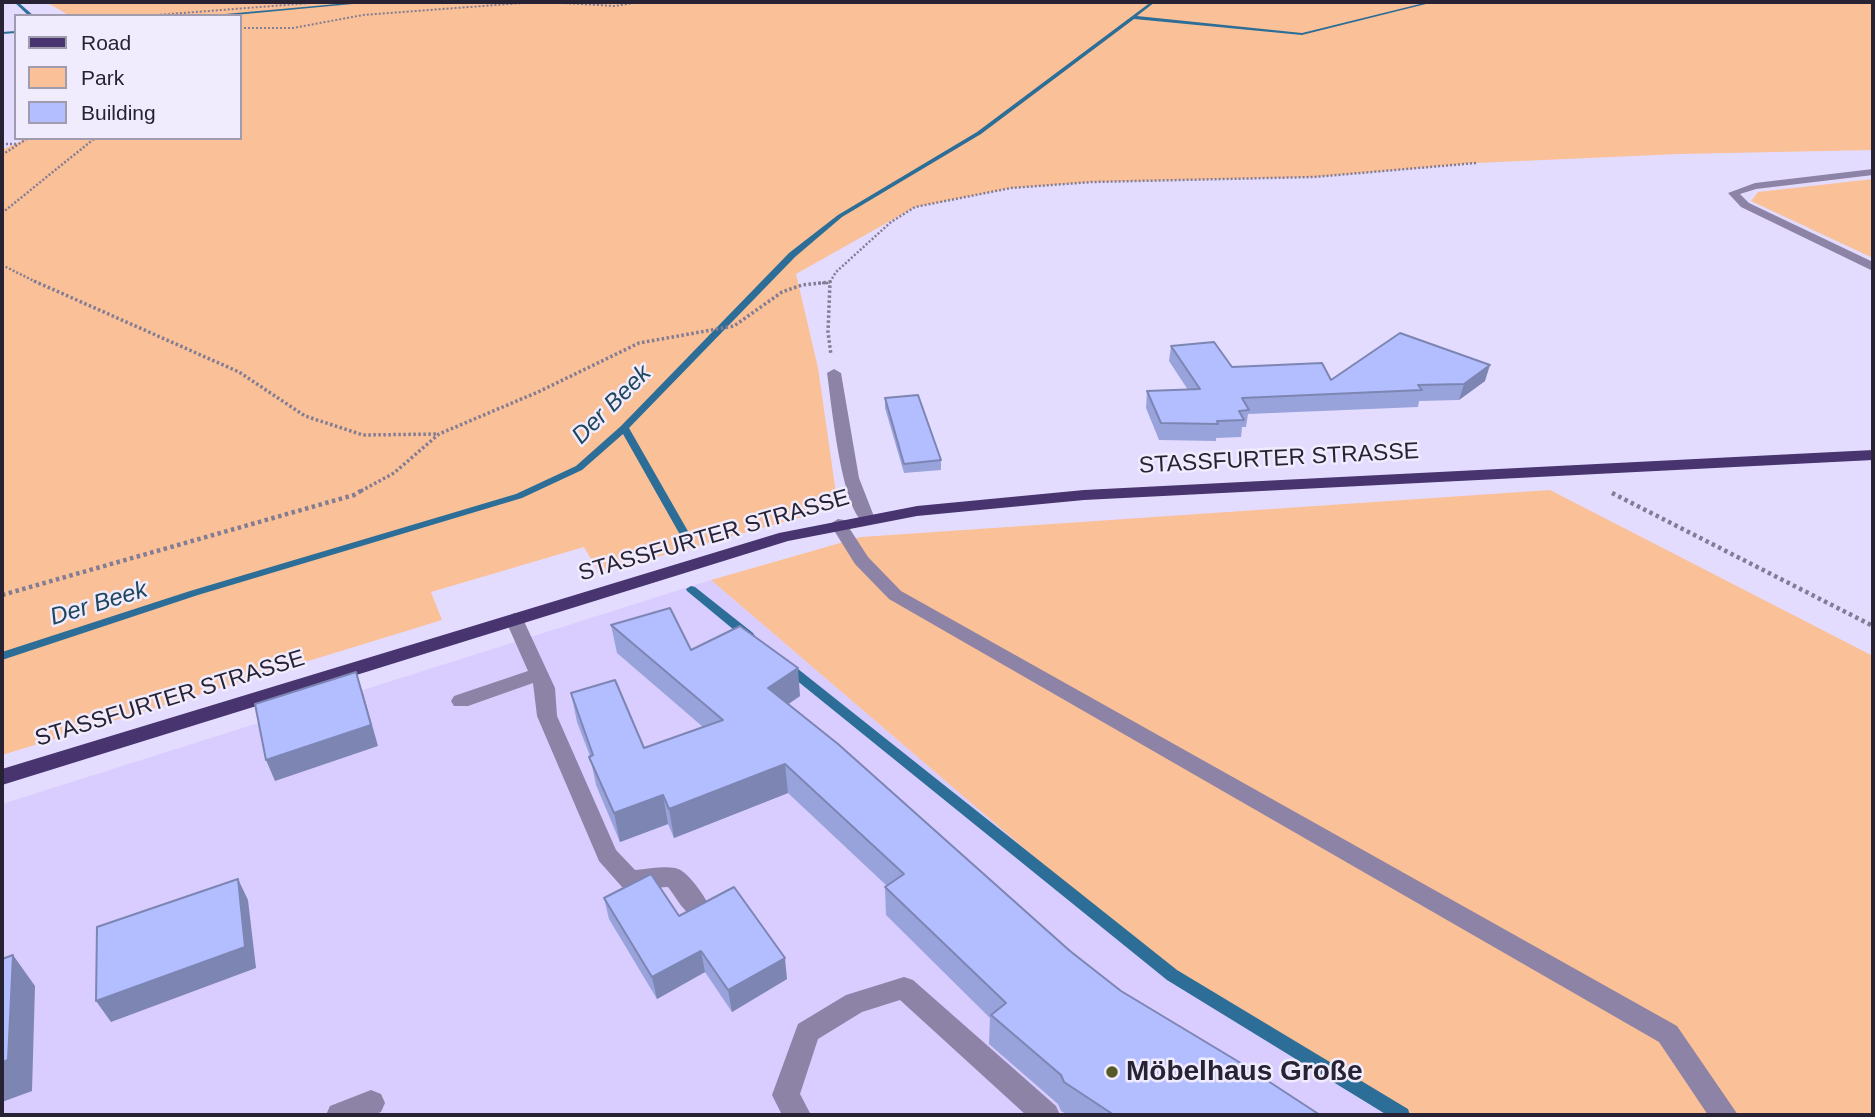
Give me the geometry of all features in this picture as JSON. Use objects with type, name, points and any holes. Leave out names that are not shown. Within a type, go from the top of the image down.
[{"type":"main road","name":"STASSFURTER STRASSE","points":[[2,776],[737,551],[866,519],[971,504],[1084,495],[1873,455]]},
{"type":"lane","points":[[1873,172],[1755,186],[1733,193],[1745,205],[1873,267]]},
{"type":"lane","points":[[834,373],[851,478],[866,519]]},
{"type":"lane","points":[[838,524],[861,560],[895,595],[1668,1034],[1724,1115]]},
{"type":"lane","points":[[514,619],[545,688],[547,716],[607,855],[630,880],[674,877],[699,909]]},
{"type":"lane","points":[[461,701],[539,674]]},
{"type":"lane","points":[[797,1115],[786,1095],[807,1032],[855,1003],[904,988],[1046,1115]]},
{"type":"lane","points":[[340,1115],[371,1103]]},
{"type":"path","points":[[170,14],[324,2]]},
{"type":"path","points":[[242,28],[293,28],[363,15],[536,2]]},
{"type":"path","points":[[545,2],[615,6],[640,2]]},
{"type":"path","points":[[2,155],[25,140]]},
{"type":"path","points":[[2,213],[93,140]]},
{"type":"path","points":[[2,144],[19,144]]},
{"type":"path","points":[[834,373],[828,332],[830,282],[836,272],[891,222],[915,206],[1011,188],[1092,182],[1314,177],[1476,163]]},
{"type":"path","points":[[2,265],[64,296],[239,372],[305,416],[363,435],[439,434]]},
{"type":"path","points":[[2,595],[354,495],[394,473],[439,434],[538,392],[639,343],[714,327],[726,328],[752,318],[774,297],[789,289],[830,282]]},
{"type":"path","points":[[1588,469],[1608,490],[1629,504],[1873,626]]},
{"type":"shaded area","points":[[711,580],[1172,975],[1402,1115],[2,1115],[2,804]]},
{"type":"green space","points":[[46,2],[1873,2],[1873,150],[1679,154],[1476,163],[1314,177],[1092,182],[1011,188],[915,207],[796,274],[818,368],[838,507],[599,573],[584,547],[431,592],[442,620],[2,755],[2,150],[24,140],[242,140],[242,14],[67,14]]},
{"type":"green space","points":[[1873,179],[1873,258],[1751,201],[1758,192]]},
{"type":"green space","points":[[1550,490],[1873,656],[1873,1115],[1402,1115],[1172,975],[711,580],[861,537]]},
{"type":"building","points":[[1400,333],[1490,365],[1464,384],[1418,385],[1422,390],[1242,398],[1249,410],[1239,411],[1244,420],[1217,421],[1218,424],[1161,423],[1147,391],[1200,389],[1171,346],[1214,342],[1232,367],[1322,363],[1331,380]]},
{"type":"building","points":[[918,395],[941,460],[904,464],[885,398]]},
{"type":"building","points":[[670,608],[691,650],[740,626],[798,668],[768,688],[838,744],[1070,951],[1121,991],[1239,1062],[1320,1115],[1114,1115],[1064,1082],[1061,1075],[991,1015],[1006,1003],[885,887],[904,874],[785,764],[669,809],[663,795],[614,813],[589,757],[593,755],[571,693],[615,680],[644,748],[723,720],[611,625]]},
{"type":"building","points":[[356,672],[371,725],[266,760],[255,704]]},
{"type":"building","points":[[651,874],[679,916],[734,887],[785,958],[728,990],[701,951],[652,977],[604,898]]},
{"type":"building","points":[[238,879],[245,947],[96,1001],[97,927]]},
{"type":"building","points":[[13,955],[8,1060],[2,1062],[2,959]]},
{"type":"waterway","points":[[16,2],[30,14]]},
{"type":"waterway","points":[[229,14],[372,2]]},
{"type":"waterway","name":"Der Beek","points":[[1133,17],[1153,2]]},
{"type":"waterway","points":[[1133,17],[1302,34],[1432,2]]},
{"type":"waterway","name":"Der Beek","points":[[624,428],[792,255],[840,216],[979,133],[1133,17]]},
{"type":"waterway","points":[[2,33],[14,32]]},
{"type":"waterway","name":"Der Beek","points":[[2,656],[194,593],[519,496],[579,468],[624,428]]},
{"type":"waterway","points":[[624,428],[688,540]]},
{"type":"waterway","points":[[691,589],[749,636]]},
{"type":"waterway","points":[[789,668],[1172,975],[1402,1115]]},
{"type":"place","name":"Möbelhaus Große","points":[[1112,1072]]}]
